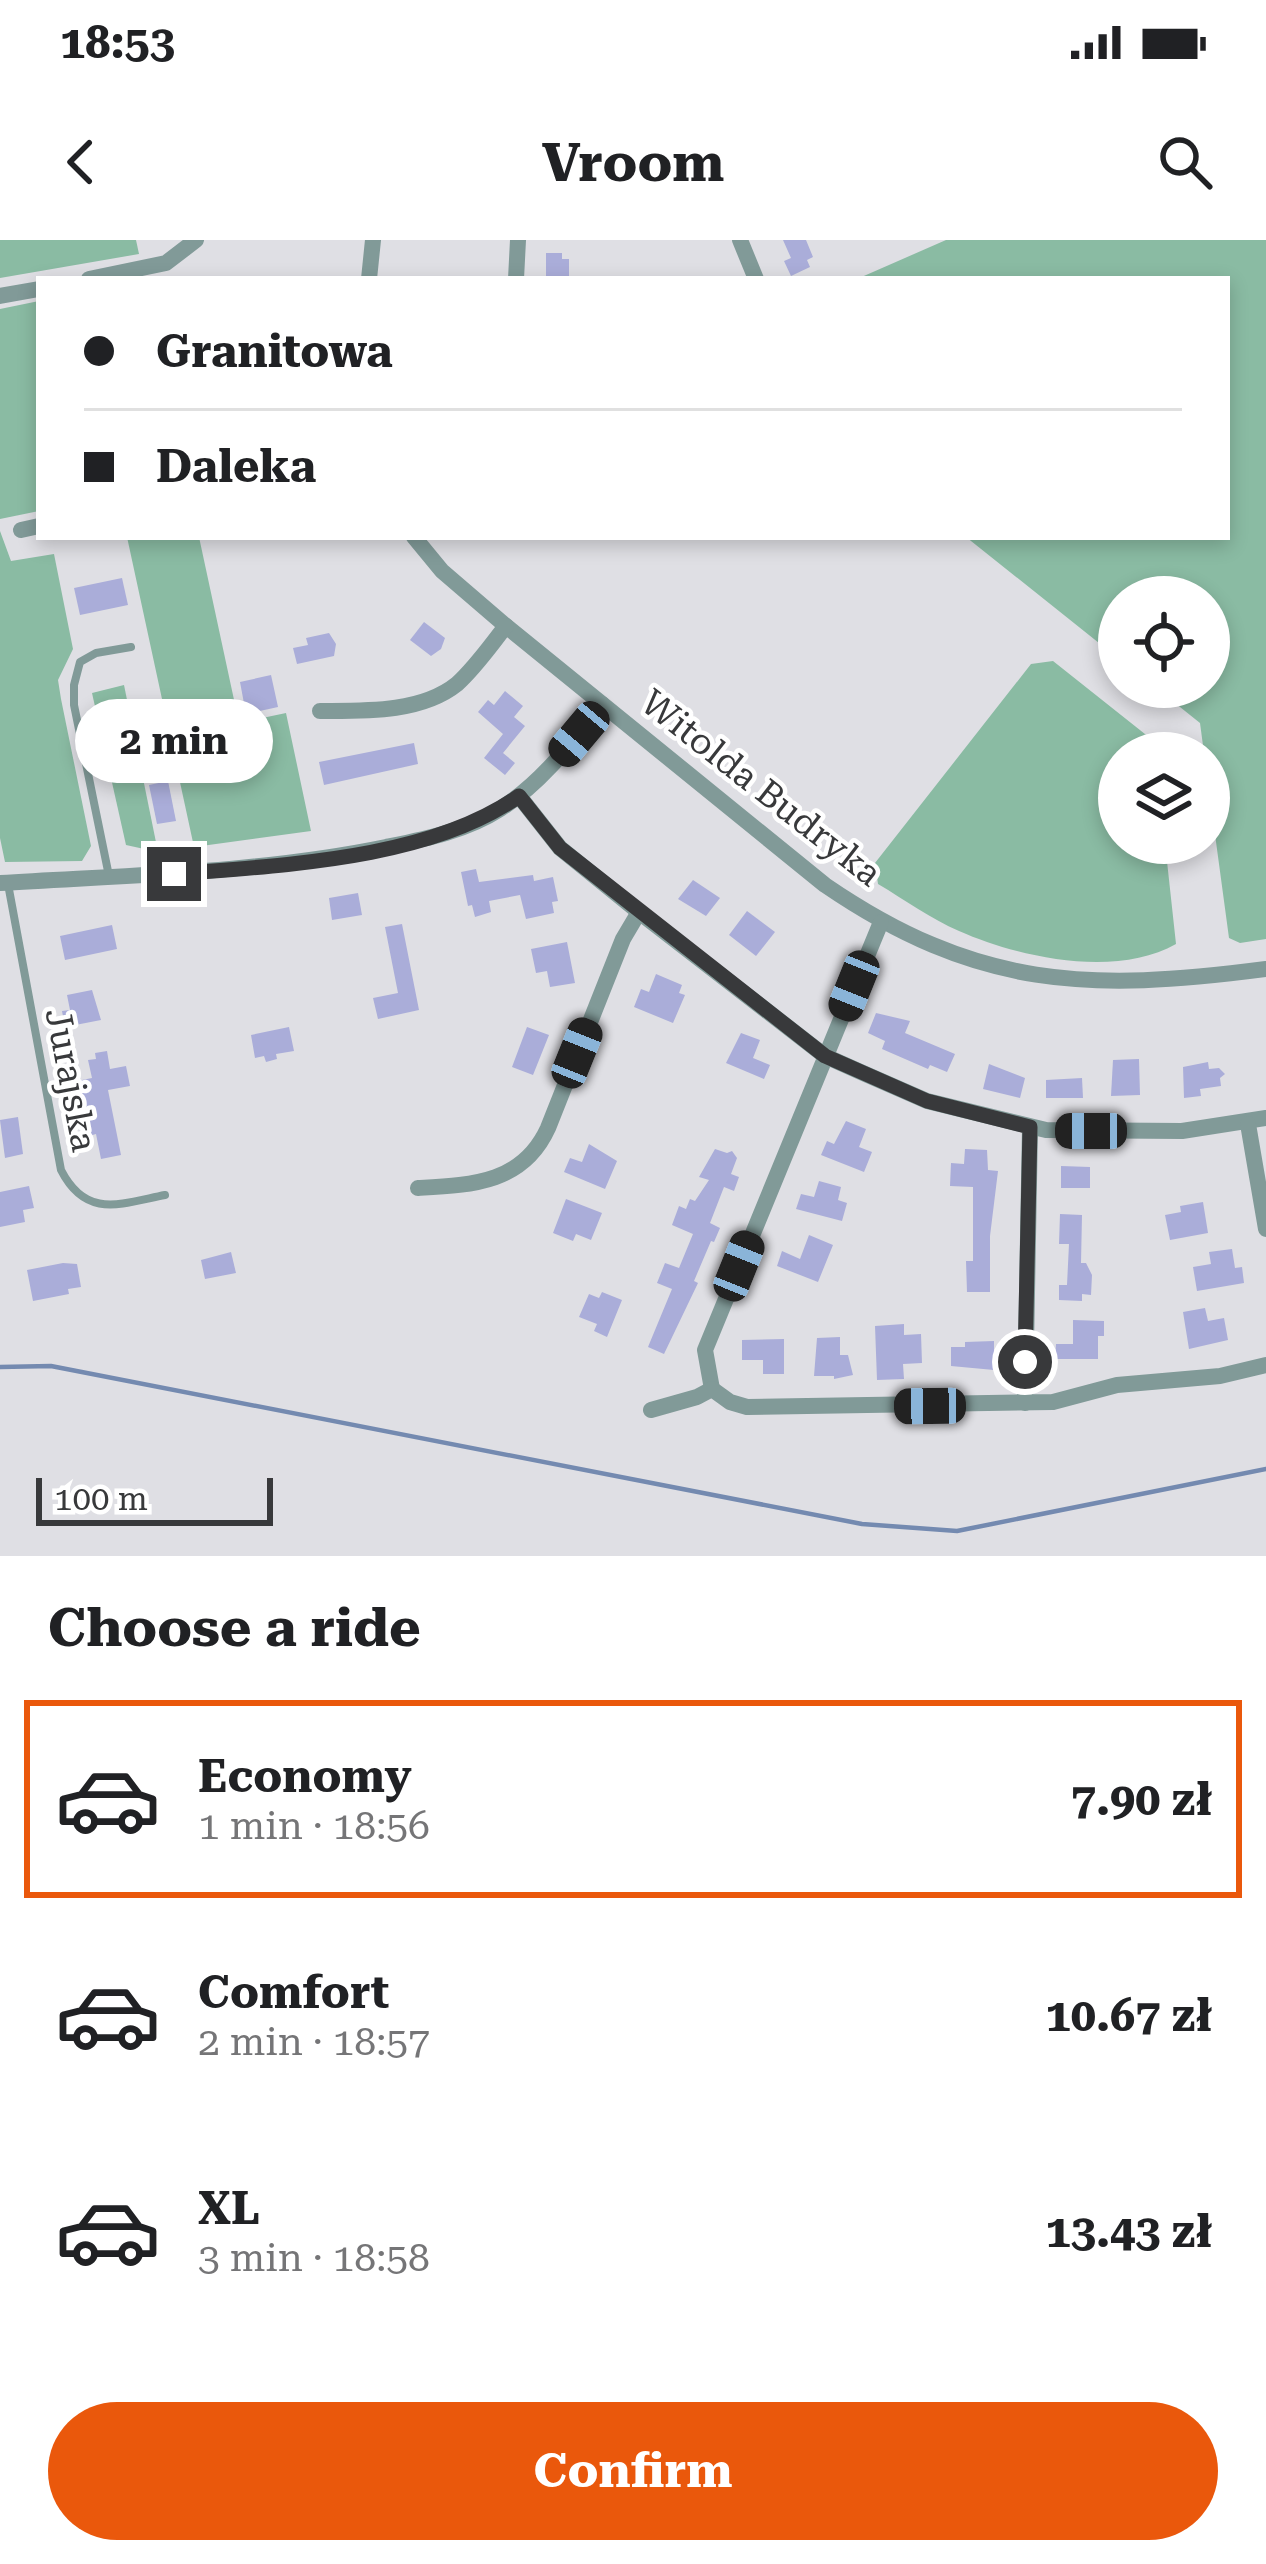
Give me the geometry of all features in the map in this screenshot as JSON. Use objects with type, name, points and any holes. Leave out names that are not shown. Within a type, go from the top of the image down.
[{"type":"street","points":[[103,276],[166,263],[196,240]]},
{"type":"street","points":[[370,276],[374,240]]},
{"type":"street","points":[[516,276],[518,240]]},
{"type":"street","points":[[740,240],[755,276]]},
{"type":"street","points":[[0,296],[36,290]]},
{"type":"street","name":"Witolda Budryka","points":[[416,540],[442,572],[506,626],[825,885],[881,922],[966,961],[1053,979],[1114,984],[1266,969]]},
{"type":"street","points":[[320,711],[371,710],[440,695],[460,682],[506,626]]},
{"type":"street","points":[[4,883],[229,869],[363,852],[455,830],[519,796],[551,767],[602,704]]},
{"type":"street","points":[[519,796],[560,848],[825,1056],[927,1101],[1030,1127],[1182,1131],[1257,1121],[1266,1229]]},
{"type":"street","points":[[418,1188],[483,1182],[507,1174],[531,1156],[548,1128],[623,939],[639,913]]},
{"type":"street","points":[[881,922],[705,1350],[712,1389],[746,1407],[1053,1402],[1156,1379],[1220,1376],[1266,1365]]},
{"type":"street","points":[[1025,1403],[1030,1127]]},
{"type":"street","points":[[651,1410],[712,1389]]},
{"type":"lane","points":[[110,878],[74,705],[74,685],[80,662],[96,653],[131,647]]},
{"type":"lane","name":"Jurajska","points":[[4,883],[67,1183],[93,1203],[119,1205],[165,1195]]},
{"type":"green space","points":[[0,240],[136,240],[139,254],[0,278]]},
{"type":"green space","points":[[946,240],[1266,240],[1266,939],[1240,943],[1229,938],[1219,864],[1230,864],[1230,732],[1201,732],[1200,723],[1181,708],[1230,708],[1230,576],[1098,576],[1098,642],[970,540],[1230,540],[1230,276],[864,276]]},
{"type":"green space","points":[[36,302],[36,512],[0,519],[0,309]]},
{"type":"green space","points":[[0,531],[11,561],[54,554],[73,649],[58,680],[91,846],[82,861],[5,862],[0,838]]},
{"type":"green space","points":[[128,540],[200,540],[239,723],[286,713],[311,831],[194,847]]},
{"type":"green space","points":[[1053,661],[1098,697],[1098,708],[1112,708],[1142,732],[1098,732],[1098,864],[1167,864],[1176,944],[1125,960],[1039,956],[949,926],[878,884],[875,863],[1031,664]]},
{"type":"green space","points":[[124,685],[158,852],[126,845],[92,693]]},
{"type":"building","points":[[783,240],[806,240],[813,257],[807,260],[810,267],[791,276],[784,261],[791,258]]},
{"type":"building","points":[[546,253],[562,253],[562,259],[569,259],[569,276],[546,276]]},
{"type":"building","points":[[122,578],[128,605],[80,615],[74,588]]},
{"type":"building","points":[[424,622],[445,638],[431,656],[410,640]]},
{"type":"building","points":[[329,633],[336,644],[334,656],[297,664],[293,648],[308,645],[306,638]]},
{"type":"building","points":[[271,675],[278,707],[246,714],[240,682]]},
{"type":"building","points":[[505,691],[523,706],[514,717],[525,726],[503,753],[515,763],[505,775],[484,758],[503,734],[478,712],[488,700],[494,705]]},
{"type":"building","points":[[414,743],[418,764],[324,785],[319,762]]},
{"type":"building","points":[[168,781],[176,821],[157,824],[149,785]]},
{"type":"building","points":[[476,869],[479,882],[553,877],[558,901],[552,902],[554,913],[526,919],[520,895],[489,901],[491,912],[475,917],[461,872]]},
{"type":"building","points":[[693,880],[720,898],[706,916],[678,899]]},
{"type":"building","points":[[358,893],[362,915],[332,920],[329,898]]},
{"type":"building","points":[[747,911],[775,932],[756,956],[729,935]]},
{"type":"building","points":[[402,924],[419,1010],[378,1019],[373,998],[398,993],[385,927]]},
{"type":"building","points":[[112,925],[117,949],[65,960],[60,936]]},
{"type":"building","points":[[567,942],[575,983],[550,987],[547,971],[536,973],[531,949]]},
{"type":"building","points":[[656,974],[682,985],[679,993],[685,995],[673,1023],[634,1007],[641,989],[649,992]]},
{"type":"building","points":[[92,990],[101,1020],[65,1027],[62,1011],[70,1010],[67,995]]},
{"type":"building","points":[[876,1013],[910,1021],[905,1033],[955,1054],[947,1072],[882,1049],[885,1041],[868,1033]]},
{"type":"building","points":[[289,1027],[294,1051],[276,1054],[277,1059],[266,1062],[264,1056],[255,1058],[251,1035]]},
{"type":"building","points":[[527,1027],[549,1035],[533,1075],[512,1067]]},
{"type":"building","points":[[741,1033],[760,1040],[753,1058],[770,1065],[764,1079],[726,1063]]},
{"type":"building","points":[[107,1051],[110,1069],[126,1066],[130,1086],[108,1090],[121,1155],[101,1159],[96,1134],[89,1136],[77,1081],[92,1078],[88,1060]]},
{"type":"building","points":[[1139,1059],[1140,1095],[1111,1096],[1113,1060]]},
{"type":"building","points":[[1208,1062],[1209,1069],[1219,1068],[1225,1074],[1221,1086],[1200,1089],[1201,1096],[1184,1098],[1183,1067]]},
{"type":"building","points":[[989,1064],[1025,1078],[1020,1098],[983,1089]]},
{"type":"building","points":[[1082,1078],[1083,1098],[1046,1098],[1046,1080]]},
{"type":"building","points":[[18,1117],[23,1154],[5,1158],[0,1120]]},
{"type":"building","points":[[846,1121],[866,1129],[859,1147],[872,1152],[864,1172],[821,1155],[827,1141],[834,1144]]},
{"type":"building","points":[[589,1144],[617,1161],[605,1189],[564,1172],[570,1158],[582,1162]]},
{"type":"building","points":[[715,1149],[732,1151],[737,1158],[731,1174],[739,1177],[734,1191],[724,1187],[710,1223],[720,1228],[664,1354],[648,1347],[672,1289],[657,1283],[665,1263],[679,1268],[693,1234],[672,1225],[679,1206],[686,1209],[709,1180],[699,1177]]},
{"type":"building","points":[[965,1149],[987,1150],[988,1170],[998,1171],[990,1236],[990,1292],[967,1292],[966,1261],[973,1261],[973,1187],[950,1186],[951,1163],[964,1164]]},
{"type":"building","points":[[1061,1166],[1090,1167],[1090,1188],[1061,1188]]},
{"type":"building","points":[[819,1181],[841,1187],[838,1200],[847,1203],[842,1221],[796,1209],[801,1194],[814,1197]]},
{"type":"building","points":[[29,1186],[34,1208],[23,1210],[25,1222],[0,1227],[0,1192]]},
{"type":"building","points":[[566,1199],[602,1213],[591,1240],[576,1234],[573,1241],[553,1233]]},
{"type":"building","points":[[1203,1202],[1208,1233],[1170,1240],[1165,1215],[1181,1212],[1180,1206]]},
{"type":"building","points":[[1060,1214],[1082,1215],[1081,1263],[1086,1263],[1092,1275],[1091,1295],[1082,1294],[1082,1301],[1059,1300],[1059,1285],[1067,1285],[1069,1244],[1059,1244]]},
{"type":"building","points":[[809,1235],[833,1245],[818,1282],[777,1266],[782,1251],[800,1259]]},
{"type":"building","points":[[1232,1249],[1244,1283],[1197,1291],[1193,1267],[1211,1264],[1209,1252]]},
{"type":"building","points":[[231,1252],[236,1273],[205,1279],[201,1260]]},
{"type":"building","points":[[77,1264],[81,1287],[33,1301],[27,1270]]},
{"type":"building","points":[[602,1292],[622,1300],[607,1337],[594,1331],[597,1324],[579,1317],[589,1294],[599,1298]]},
{"type":"building","points":[[1205,1308],[1208,1321],[1224,1318],[1228,1340],[1189,1349],[1183,1312]]},
{"type":"building","points":[[1073,1320],[1104,1321],[1098,1359],[1055,1359],[1056,1344],[1073,1344]]},
{"type":"building","points":[[904,1324],[904,1335],[921,1334],[922,1363],[903,1364],[904,1379],[877,1380],[875,1326]]},
{"type":"building","points":[[840,1337],[840,1355],[848,1355],[853,1375],[814,1376],[817,1338]]},
{"type":"building","points":[[784,1339],[784,1374],[763,1374],[763,1360],[742,1360],[742,1340]]},
{"type":"building","points":[[994,1341],[994,1370],[951,1366],[951,1347]]},
{"type":"waterway","points":[[0,1367],[51,1366],[862,1524],[957,1531],[1266,1469]]},
{"type":"route","points":[[174,874],[363,852],[426,838],[479,821],[519,796],[560,848],[825,1056],[927,1101],[1030,1127],[1025,1362]]}]
